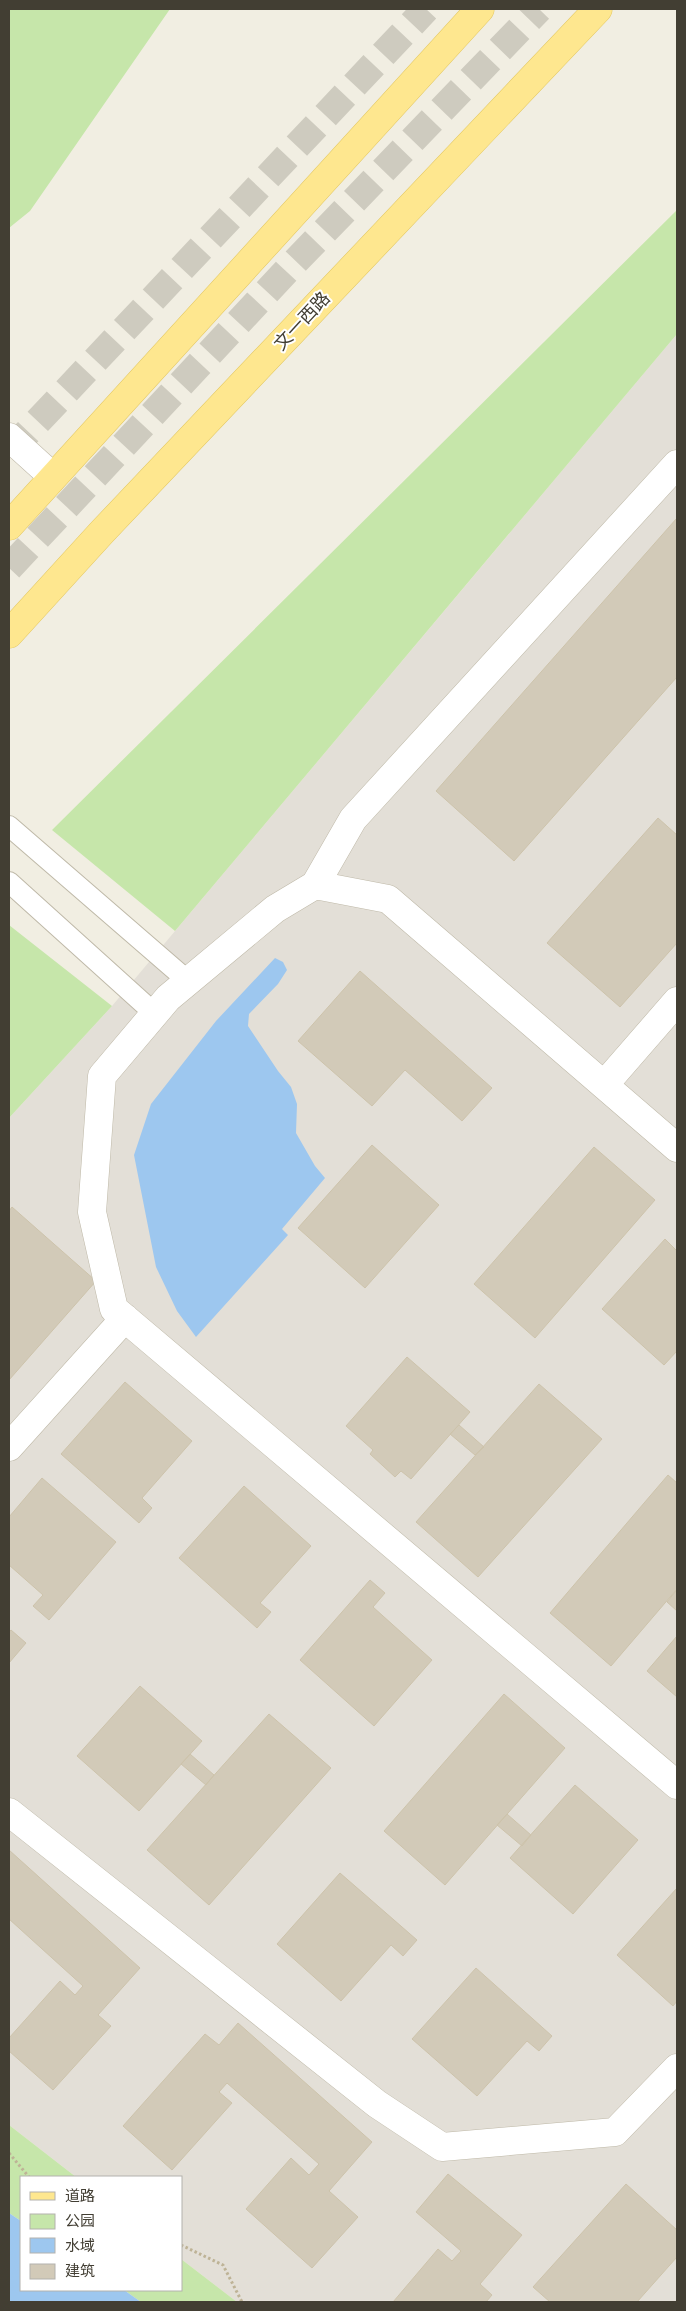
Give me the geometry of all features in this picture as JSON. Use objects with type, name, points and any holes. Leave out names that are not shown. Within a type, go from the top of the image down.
[{"type":"main road","points":[[9,526],[52,476],[480,9]]},
{"type":"main road","name":"文一西路","points":[[9,634],[102,532],[598,9]]},
{"type":"street","points":[[9,437],[52,476]]},
{"type":"street","points":[[677,464],[353,820],[315,884],[274,910],[188,981],[154,1013],[102,1076],[92,1212],[114,1309],[677,1785]]},
{"type":"street","points":[[315,884],[388,899],[677,1148]]},
{"type":"street","points":[[604,1085],[677,1001]]},
{"type":"street","points":[[9,1447],[125,1318]]},
{"type":"street","points":[[9,1812],[377,2104],[442,2147],[615,2132],[677,2068]]},
{"type":"lane","points":[[9,826],[188,981]]},
{"type":"lane","points":[[9,882],[154,1013]]},
{"type":"path","points":[[9,2153],[28,2176]]},
{"type":"path","points":[[182,2245],[223,2265],[242,2302]]},
{"type":"shaded area","points":[[677,334],[677,2302],[237,2302],[182,2260],[182,2176],[75,2176],[9,2125],[9,1118],[112,1006]]},
{"type":"green space","points":[[9,9],[170,9],[30,211],[9,228]]},
{"type":"green space","points":[[677,210],[677,334],[175,931],[52,830]]},
{"type":"green space","points":[[9,925],[112,1006],[9,1118]]},
{"type":"green space","points":[[9,2125],[75,2176],[20,2176],[20,2220],[9,2213]]},
{"type":"green space","points":[[182,2260],[237,2302],[141,2302],[125,2291],[182,2291]]},
{"type":"water","points":[[275,958],[283,962],[287,970],[278,984],[249,1014],[248,1026],[291,1087],[297,1104],[296,1133],[315,1166],[325,1178],[282,1229],[288,1235],[196,1337],[177,1311],[156,1267],[134,1155],[151,1104],[216,1021]]},
{"type":"water","points":[[9,2213],[20,2220],[20,2291],[125,2291],[141,2302],[9,2302]]},
{"type":"building","points":[[677,518],[677,677],[514,861],[436,791]]},
{"type":"building","points":[[658,818],[677,835],[677,943],[620,1007],[547,943]]},
{"type":"building","points":[[360,971],[492,1088],[462,1121],[405,1070],[372,1106],[298,1041]]},
{"type":"building","points":[[372,1145],[439,1205],[365,1288],[298,1228]]},
{"type":"building","points":[[594,1147],[655,1200],[535,1338],[474,1284]]},
{"type":"building","points":[[12,1207],[96,1281],[9,1380],[9,1211]]},
{"type":"building","points":[[665,1239],[677,1251],[677,1351],[664,1365],[602,1309]]},
{"type":"building","points":[[407,1357],[470,1412],[411,1479],[401,1471],[395,1477],[370,1454],[373,1450],[346,1426]]},
{"type":"building","points":[[125,1382],[192,1441],[142,1498],[152,1508],[139,1523],[61,1454]]},
{"type":"building","points":[[539,1384],[602,1439],[478,1577],[416,1522]]},
{"type":"building","points":[[459,1425],[484,1447],[475,1455],[450,1434]]},
{"type":"building","points":[[668,1475],[677,1483],[677,1589],[611,1666],[550,1613]]},
{"type":"building","points":[[42,1478],[116,1542],[49,1620],[33,1606],[43,1595],[9,1565],[9,1517]]},
{"type":"building","points":[[244,1486],[311,1546],[260,1603],[271,1612],[257,1628],[179,1558]]},
{"type":"building","points":[[370,1580],[385,1593],[373,1607],[432,1660],[374,1726],[300,1660]]},
{"type":"building","points":[[676,1591],[677,1593],[677,1611],[667,1602]]},
{"type":"building","points":[[11,1630],[26,1643],[9,1663],[9,1632]]},
{"type":"building","points":[[677,1636],[677,1697],[647,1671]]},
{"type":"building","points":[[140,1686],[202,1741],[139,1811],[77,1756]]},
{"type":"building","points":[[504,1694],[565,1748],[445,1885],[384,1831]]},
{"type":"building","points":[[269,1714],[331,1768],[209,1905],[147,1850]]},
{"type":"building","points":[[190,1754],[214,1775],[206,1785],[181,1764]]},
{"type":"building","points":[[575,1785],[638,1840],[573,1914],[510,1858]]},
{"type":"building","points":[[507,1814],[531,1835],[522,1846],[497,1825]]},
{"type":"building","points":[[9,1850],[140,1968],[98,2015],[111,2026],[53,2090],[9,2051],[9,2038],[60,1981],[75,1995],[83,1986],[9,1919]]},
{"type":"building","points":[[340,1873],[417,1940],[403,1956],[391,1945],[341,2001],[277,1944]]},
{"type":"building","points":[[677,1888],[677,2001],[673,2006],[617,1955]]},
{"type":"building","points":[[476,1968],[552,2036],[539,2051],[527,2041],[477,2096],[412,2039]]},
{"type":"building","points":[[238,2023],[372,2142],[329,2191],[358,2217],[312,2268],[246,2209],[291,2158],[309,2175],[319,2164],[227,2083],[219,2092],[232,2103],[172,2170],[123,2126],[205,2034],[219,2045]]},
{"type":"building","points":[[448,2174],[522,2235],[480,2284],[492,2295],[486,2302],[393,2302],[438,2249],[452,2261],[461,2251],[416,2212]]},
{"type":"building","points":[[626,2184],[677,2230],[677,2257],[637,2302],[550,2302],[533,2287]]},
{"type":"tunnel","points":[[9,452],[426,9]]},
{"type":"tunnel","points":[[9,568],[292,265],[539,9]]}]
